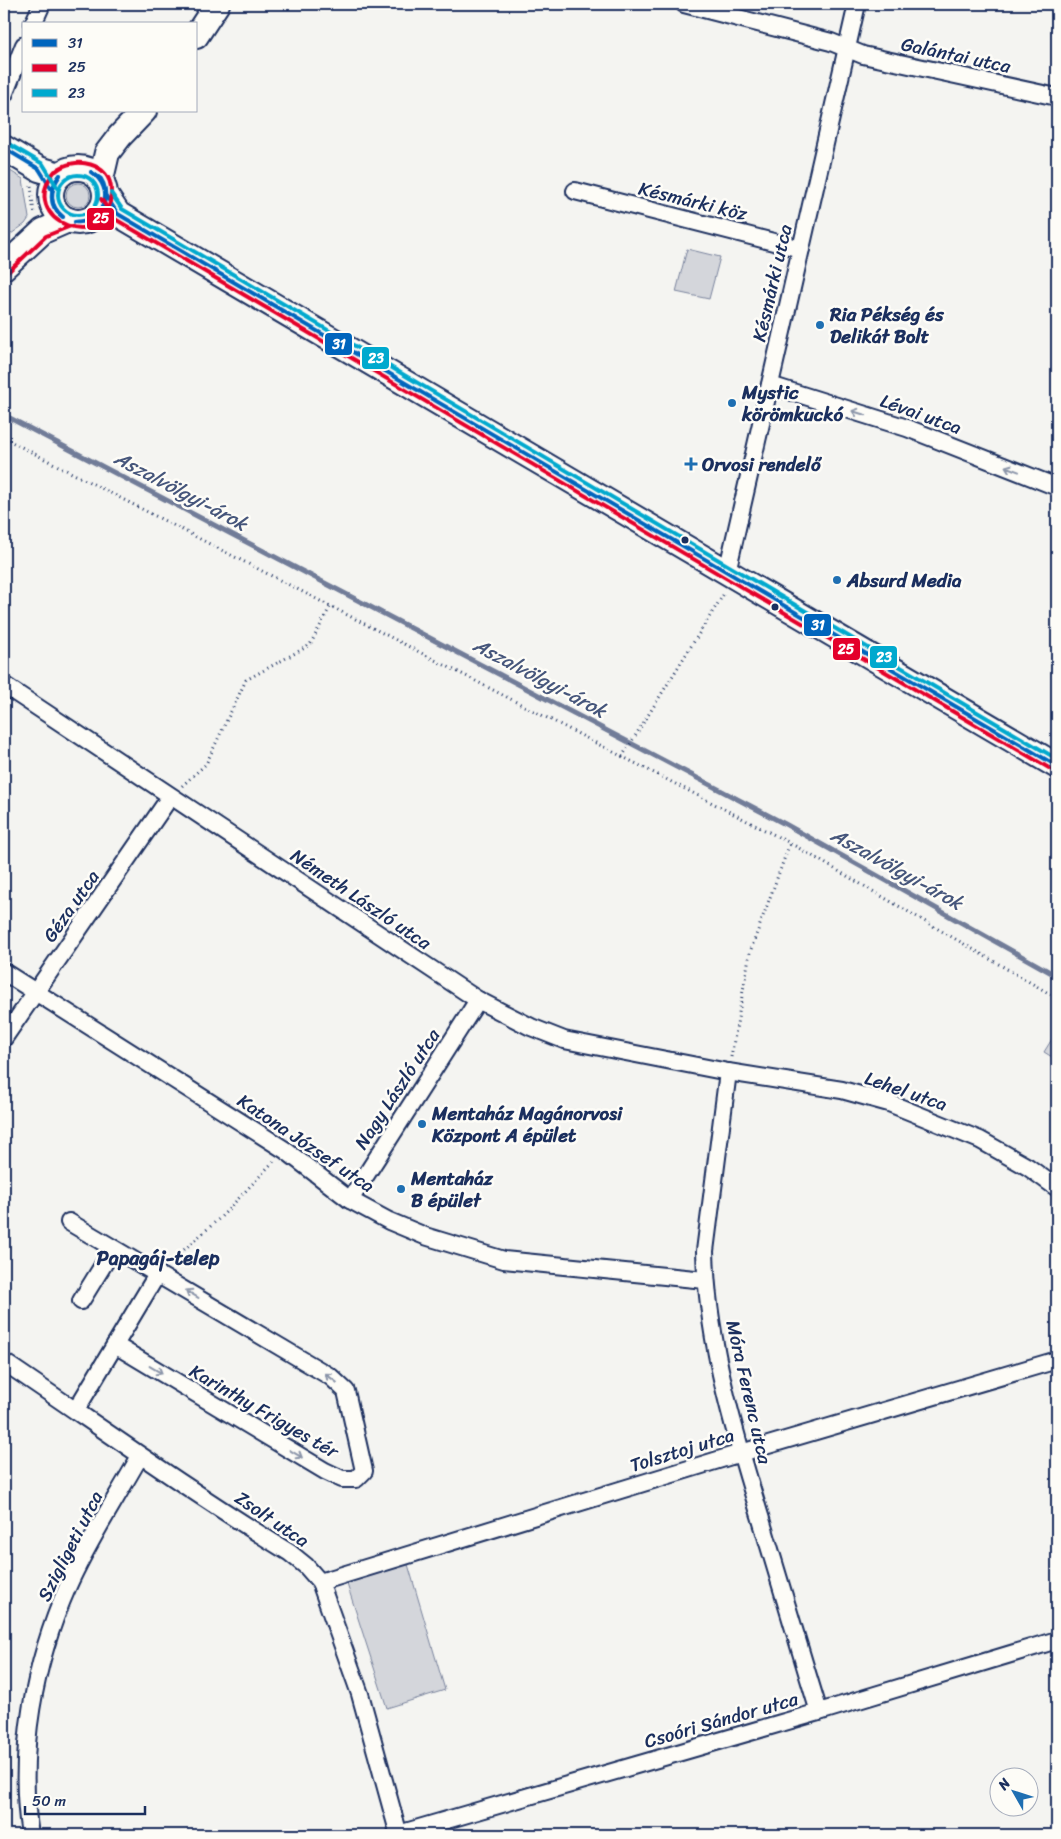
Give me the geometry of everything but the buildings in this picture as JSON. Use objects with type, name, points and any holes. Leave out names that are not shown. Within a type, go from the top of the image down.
[{"type":"street","points":[[34,22],[42,4]]},
{"type":"street","points":[[198,33],[217,4]]},
{"type":"street","name":"Galántai utca","points":[[684,4],[831,42],[862,55],[1057,98]]},
{"type":"street","name":"Késmárki utca","points":[[731,574],[770,385],[857,4]]},
{"type":"street","points":[[4,96],[22,49]]},
{"type":"street","points":[[4,267],[51,196],[107,153],[143,112]]},
{"type":"street","points":[[4,148],[51,196],[83,222],[105,201],[107,153]]},
{"type":"street","points":[[51,196],[90,171],[105,201],[1057,766]]},
{"type":"street","name":"Késmárki köz","points":[[575,192],[801,249]]},
{"type":"street","name":"Lévai utca","points":[[770,385],[907,428],[1057,487]]},
{"type":"street","name":"Németh László utca","points":[[4,684],[170,797],[478,1000],[531,1027],[564,1040],[728,1072]]},
{"type":"street","name":"Géza utca","points":[[4,1038],[170,797]]},
{"type":"street","name":"Katona József utca","points":[[4,972],[285,1150],[350,1200],[390,1221],[425,1236],[504,1260],[705,1280]]},
{"type":"street","name":"Nagy László utca","points":[[350,1200],[478,1000]]},
{"type":"street","name":"Lehel utca","points":[[728,1072],[842,1090],[889,1103],[980,1140],[1028,1167],[1057,1188]]},
{"type":"street","name":"Móra Ferenc utca","points":[[728,1072],[704,1251],[705,1280],[716,1346],[741,1453],[819,1712]]},
{"type":"street","name":"Karinthy Frigyes tér","points":[[69,1222],[331,1377],[346,1391],[364,1471],[356,1480],[342,1478],[325,1471],[114,1345]]},
{"type":"street","points":[[81,1301],[113,1249]]},
{"type":"street","points":[[76,1410],[158,1274]]},
{"type":"street","name":"Tolsztoj utca","points":[[320,1582],[741,1453],[1057,1360]]},
{"type":"street","name":"Zsolt utca","points":[[4,1362],[140,1456],[290,1553],[306,1566],[320,1582],[360,1694],[398,1835]]},
{"type":"street","name":"Szigligeti utca","points":[[30,1835],[24,1780],[26,1752],[36,1687],[44,1652],[68,1586],[140,1456]]},
{"type":"street","name":"Csoóri Sándor utca","points":[[398,1835],[819,1712],[1057,1640]]},
{"type":"path","points":[[4,438],[790,843],[1057,998]]},
{"type":"path","points":[[622,757],[731,574]]},
{"type":"path","points":[[170,797],[206,764],[246,680],[310,645],[330,607]]},
{"type":"path","points":[[728,1072],[750,952],[790,843]]},
{"type":"path","points":[[158,1274],[221,1217],[285,1150]]},
{"type":"shaded area","points":[[4,167],[23,179],[29,218],[25,224],[4,239]]},
{"type":"shaded area","points":[[78,183],[87,186],[90,195],[87,204],[78,207],[69,204],[66,195],[69,186]]},
{"type":"shaded area","points":[[687,249],[720,257],[709,299],[676,292]]},
{"type":"shaded area","points":[[1057,1031],[1057,1060],[1044,1052]]},
{"type":"shaded area","points":[[407,1561],[445,1690],[387,1708],[346,1581]]},
{"type":"waterway","name":"Aszalvölgyi-árok","points":[[4,415],[785,824],[1057,976]]},
{"type":"transit line","name":"23","points":[[7,143],[43,164],[57,187]]},
{"type":"transit line","name":"31","points":[[4,148],[39,169],[52,190]]},
{"type":"transit line","name":"25","points":[[55,171],[45,189],[46,205],[54,217],[67,225],[82,228],[96,224],[107,212],[111,191],[110,181],[105,174],[91,164],[82,163],[72,163],[56,171]]},
{"type":"transit line","name":"31","points":[[75,222],[94,218],[104,204],[103,187],[99,179],[91,172]]},
{"type":"transit line","name":"31","points":[[75,222],[94,217],[101,209],[105,199],[105,189],[101,179],[91,172]]},
{"type":"transit line","name":"31","points":[[60,175],[54,186],[52,197],[55,207],[63,217]]},
{"type":"transit line","name":"31","points":[[60,175],[56,180],[52,197],[55,208],[63,217]]},
{"type":"transit line","name":"23","points":[[82,175],[89,178],[95,184],[98,195],[97,203],[89,212],[82,215],[74,215],[67,212],[59,203],[58,191],[61,184],[70,176],[82,175]]},
{"type":"transit line","name":"23","points":[[111,193],[122,209],[1057,759]]},
{"type":"transit line","name":"31","points":[[106,196],[118,214],[1057,766]]},
{"type":"transit line","name":"25","points":[[101,199],[115,219],[1054,771]]},
{"type":"transit line","name":"25","points":[[8,272],[46,236],[71,226]]},
{"type":"place","name":"Ria Pékség és Delikát Bolt","points":[[820,325]]},
{"type":"place","name":"Mystic körömkuckó","points":[[732,403]]},
{"type":"place","name":"Orvosi rendelő","points":[[691,464]]},
{"type":"place","name":"Absurd Media","points":[[837,580]]},
{"type":"place","name":"Mentaház Magánorvosi Központ A épület","points":[[422,1124]]},
{"type":"place","name":"Mentaház B épület","points":[[401,1189]]},
{"type":"district","name":"Papagáj-telep","points":[[158,1258]]}]
